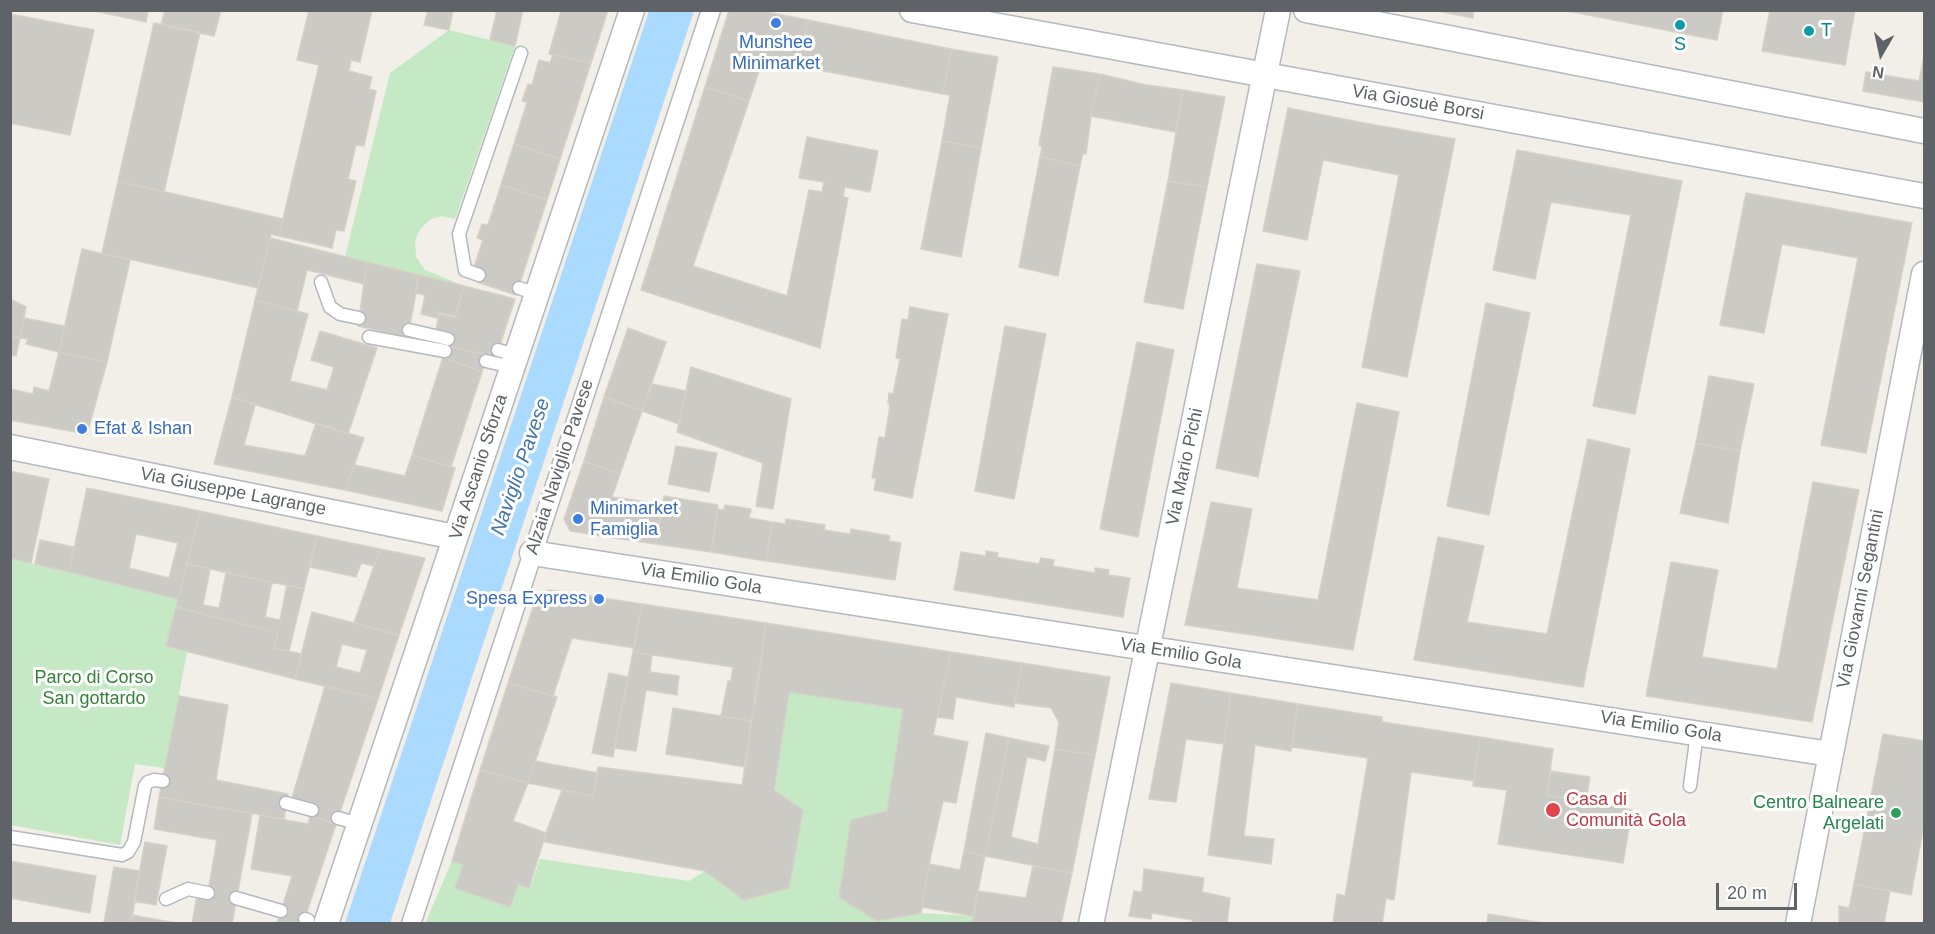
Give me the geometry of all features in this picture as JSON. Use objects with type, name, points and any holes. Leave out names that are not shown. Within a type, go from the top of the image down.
[{"type":"street","name":"Via Ascanio Sforza","points":[[313,921],[455,537],[527,291],[632,10]]},
{"type":"street","name":"Alzaia Naviglio Pavese","points":[[411,924],[711,10]]},
{"type":"street","name":"Via Giosuè Borsi","points":[[912,10],[1924,196]]},
{"type":"street","name":"Via Mario Pichi","points":[[1091,924],[1278,10]]},
{"type":"street","points":[[1305,10],[1924,131]]},
{"type":"street","name":"Via Giovanni Segantini","points":[[1798,924],[1924,274]]},
{"type":"street","name":"Via Giuseppe Lagrange","points":[[10,447],[455,537]]},
{"type":"street","name":"Via Emilio Gola","points":[[532,553],[1830,754]]},
{"type":"lane","points":[[479,275],[465,270],[459,234],[521,53]]},
{"type":"lane","points":[[321,282],[330,307],[340,314],[359,318]]},
{"type":"lane","points":[[369,337],[447,345],[409,330]]},
{"type":"lane","points":[[486,361],[509,357]]},
{"type":"lane","points":[[1690,786],[1697,733]]},
{"type":"lane","points":[[10,837],[122,855],[128,852],[134,842],[145,786],[154,780],[162,781]]},
{"type":"lane","points":[[286,803],[312,810]]},
{"type":"lane","points":[[166,899],[188,889],[208,892]]},
{"type":"lane","points":[[237,898],[281,911]]},
{"type":"green space","points":[[449,30],[515,46],[455,219],[442,216],[431,219],[421,228],[415,240],[416,257],[425,270],[464,286],[345,257],[390,73]]},
{"type":"green space","name":"Parco di Corso San gottardo","points":[[10,558],[178,599],[166,646],[187,652],[165,768],[135,764],[120,845],[11,825]]},
{"type":"green space","points":[[789,692],[903,709],[887,811],[851,820],[840,897],[877,921],[921,913],[973,916],[972,924],[425,924],[452,861],[463,865],[455,888],[510,907],[518,884],[530,888],[540,859],[689,881],[705,871],[744,899],[789,888],[803,810],[774,790]]},
{"type":"water","name":"Naviglio Pavese","points":[[649,11],[694,11],[390,923],[345,923]]},
{"type":"building","points":[[90,10],[148,10],[146,22]]},
{"type":"building","points":[[165,10],[221,10],[214,36],[161,25]]},
{"type":"building","points":[[309,10],[372,10],[360,62],[351,60],[349,71],[372,77],[369,89],[376,91],[364,146],[356,145],[348,179],[356,181],[344,231],[336,230],[332,248],[279,236],[319,65],[297,60]]},
{"type":"building","points":[[428,10],[453,10],[449,30],[424,25]]},
{"type":"building","points":[[497,10],[523,10],[515,46],[490,40]]},
{"type":"building","points":[[560,10],[608,10],[591,63],[549,54]]},
{"type":"building","points":[[729,10],[756,10],[808,20],[798,66],[762,62],[749,101],[705,87]]},
{"type":"building","points":[[1433,10],[1473,10],[1473,18]]},
{"type":"building","name":"S","points":[[1562,10],[1723,10],[1717,40]]},
{"type":"building","name":"T","points":[[1770,10],[1855,10],[1845,65],[1762,51]]},
{"type":"building","points":[[10,14],[94,30],[70,135],[10,123]]},
{"type":"building","points":[[808,20],[951,49],[943,94],[798,66]]},
{"type":"building","points":[[154,23],[200,32],[164,192],[118,181]]},
{"type":"building","points":[[951,49],[998,57],[981,148],[942,141],[950,95],[943,94]]},
{"type":"building","points":[[553,54],[591,63],[560,159],[514,144],[527,102],[522,101],[528,84],[532,85],[539,60],[550,63]]},
{"type":"building","points":[[1924,56],[1924,102],[1863,91],[1866,72],[1919,81]]},
{"type":"building","points":[[1053,67],[1100,74],[1086,154],[1083,153],[1080,166],[1040,157],[1042,147],[1039,145]]},
{"type":"building","points":[[1100,74],[1146,85],[1183,90],[1175,132],[1091,116]]},
{"type":"building","points":[[705,87],[749,101],[693,266],[787,296],[809,190],[822,192],[824,182],[799,178],[807,137],[878,151],[870,192],[845,187],[843,197],[848,198],[820,348],[641,290]]},
{"type":"building","points":[[1183,90],[1225,97],[1207,187],[1168,181]]},
{"type":"building","points":[[1288,108],[1455,139],[1407,377],[1362,367],[1399,175],[1323,160],[1307,240],[1263,231]]},
{"type":"building","points":[[942,141],[981,148],[961,257],[921,249]]},
{"type":"building","points":[[514,144],[560,159],[547,200],[501,185]]},
{"type":"building","points":[[1517,150],[1682,181],[1635,414],[1593,406],[1631,215],[1551,202],[1535,279],[1493,270]]},
{"type":"building","points":[[1040,157],[1080,166],[1058,276],[1019,267]]},
{"type":"building","points":[[118,181],[283,219],[279,236],[271,234],[258,288],[102,253]]},
{"type":"building","points":[[1168,181],[1207,187],[1183,309],[1144,302]]},
{"type":"building","points":[[501,185],[547,200],[516,295],[477,282],[481,269],[474,267],[483,240],[477,238],[482,224],[488,225]]},
{"type":"building","points":[[1746,193],[1912,223],[1866,453],[1821,445],[1858,258],[1782,244],[1764,333],[1720,325]]},
{"type":"building","points":[[270,238],[367,262],[364,284],[307,270],[297,311],[255,300]]},
{"type":"building","points":[[82,249],[130,260],[107,362],[59,352]]},
{"type":"building","points":[[367,262],[419,275],[408,337],[358,326]]},
{"type":"building","points":[[1257,264],[1300,271],[1258,477],[1216,468]]},
{"type":"building","points":[[419,275],[464,286],[455,316],[438,312],[437,318],[421,314],[425,295],[415,293]]},
{"type":"building","points":[[464,286],[515,299],[496,357],[447,346],[450,333],[436,330],[439,314],[455,318]]},
{"type":"building","points":[[10,299],[26,307],[20,338],[10,336]]},
{"type":"building","points":[[255,300],[308,314],[290,381],[327,390],[334,367],[311,360],[320,331],[377,348],[348,434],[232,397]]},
{"type":"building","points":[[1486,303],[1530,313],[1489,515],[1447,506]]},
{"type":"building","points":[[910,307],[948,314],[912,498],[874,490],[876,478],[872,478],[879,437],[885,438],[890,405],[888,404],[889,393],[893,394],[900,359],[896,358],[902,319],[908,320]]},
{"type":"building","points":[[24,318],[65,326],[59,352],[26,344],[28,339],[20,338]]},
{"type":"building","points":[[1005,326],[1046,334],[1014,499],[975,491]]},
{"type":"building","points":[[628,328],[666,342],[642,411],[604,397]]},
{"type":"building","points":[[10,336],[20,338],[16,356],[10,355]]},
{"type":"building","points":[[1137,342],[1174,350],[1138,537],[1100,529]]},
{"type":"building","points":[[447,346],[487,355],[482,372],[443,357]]},
{"type":"building","points":[[59,352],[107,362],[87,434],[10,420],[10,389],[33,394],[34,387],[49,391]]},
{"type":"building","points":[[443,357],[482,372],[451,467],[412,455]]},
{"type":"building","points":[[691,367],[791,399],[773,509],[756,506],[763,463],[677,432]]},
{"type":"building","points":[[1709,376],[1754,384],[1740,451],[1696,443]]},
{"type":"building","points":[[652,384],[686,391],[679,424],[642,411]]},
{"type":"building","points":[[232,397],[255,405],[244,445],[305,456],[316,423],[364,438],[345,490],[214,464]]},
{"type":"building","points":[[604,397],[642,411],[620,474],[584,461]]},
{"type":"building","points":[[1357,403],[1399,412],[1353,650],[1185,625],[1211,502],[1252,509],[1237,588],[1318,600]]},
{"type":"building","points":[[1588,439],[1630,449],[1583,687],[1414,660],[1438,537],[1484,546],[1467,622],[1547,634]]},
{"type":"building","points":[[1696,443],[1740,451],[1728,523],[1680,513]]},
{"type":"building","points":[[676,446],[717,453],[709,492],[668,484]]},
{"type":"building","points":[[412,455],[455,468],[442,511],[345,490],[355,465],[405,476]]},
{"type":"building","points":[[584,461],[620,474],[612,497],[628,499],[621,539],[570,531],[564,519]]},
{"type":"building","points":[[10,471],[49,479],[31,563],[10,558]]},
{"type":"building","points":[[1813,482],[1859,490],[1812,722],[1646,696],[1671,562],[1718,570],[1702,657],[1777,669]]},
{"type":"building","points":[[87,488],[200,511],[178,599],[69,572]],"holes":[[[136,534],[178,543],[169,578],[129,568]]]},
{"type":"building","points":[[664,496],[718,505],[711,552],[656,544]]},
{"type":"building","points":[[628,499],[663,505],[656,544],[621,539]]},
{"type":"building","points":[[725,505],[751,509],[749,518],[772,522],[766,561],[711,552],[718,509],[724,510]]},
{"type":"building","points":[[200,511],[317,536],[304,589],[187,564]]},
{"type":"building","points":[[786,519],[825,525],[824,530],[850,534],[851,529],[890,536],[889,541],[901,543],[895,580],[767,561],[772,522],[785,524]]},
{"type":"building","points":[[317,536],[380,549],[374,566],[361,563],[356,577],[310,567]]},
{"type":"building","points":[[40,540],[74,547],[69,572],[35,564]]},
{"type":"building","points":[[380,549],[425,558],[399,635],[354,623]]},
{"type":"building","points":[[986,551],[998,553],[997,557],[1039,564],[1041,558],[1054,560],[1053,566],[1095,573],[1095,568],[1109,570],[1108,575],[1130,578],[1123,617],[954,590],[961,552],[986,556]]},
{"type":"building","points":[[187,564],[210,569],[203,605],[219,608],[226,573],[272,582],[265,617],[280,620],[287,585],[304,589],[289,651],[274,648],[278,633],[176,607]]},
{"type":"building","points":[[549,590],[642,604],[634,648],[572,638],[553,696],[508,683],[536,598]]},
{"type":"building","points":[[642,604],[766,623],[751,721],[721,716],[733,667],[633,652]]},
{"type":"building","points":[[176,607],[278,633],[274,648],[301,654],[295,679],[166,646]]},
{"type":"building","points":[[312,612],[399,635],[378,699],[295,679]],"holes":[[[342,644],[367,650],[360,673],[336,667]]]},
{"type":"building","points":[[766,623],[951,652],[933,735],[968,742],[956,803],[943,801],[921,913],[877,921],[839,897],[851,820],[887,811],[903,709],[789,692],[774,790],[803,810],[789,888],[744,900],[705,871],[545,842],[546,833],[562,790],[593,796],[598,767],[742,785]]},
{"type":"building","points":[[633,652],[652,655],[650,672],[679,676],[677,695],[646,690],[636,751],[614,748]]},
{"type":"building","points":[[951,652],[1022,663],[1014,707],[956,697],[953,719],[937,717]]},
{"type":"building","points":[[1022,663],[1110,677],[1095,755],[1055,749],[1059,722],[1051,708],[1015,703]]},
{"type":"building","points":[[609,673],[628,677],[613,757],[592,753]]},
{"type":"building","points":[[508,683],[557,697],[528,783],[480,770]]},
{"type":"building","points":[[1171,683],[1231,693],[1224,744],[1186,739],[1176,802],[1149,799]]},
{"type":"building","points":[[325,686],[378,699],[336,824],[310,816],[314,805],[292,798]]},
{"type":"building","points":[[1231,693],[1298,704],[1291,751],[1255,745],[1244,836],[1274,839],[1271,864],[1208,855]]},
{"type":"building","points":[[179,696],[228,705],[216,780],[288,794],[284,819],[159,797]]},
{"type":"building","points":[[1298,704],[1382,717],[1382,722],[1480,737],[1474,781],[1411,772],[1394,900],[1386,898],[1382,924],[1333,924],[1337,894],[1345,896],[1368,758],[1292,747]]},
{"type":"building","points":[[673,708],[751,721],[746,767],[666,754]]},
{"type":"building","points":[[986,733],[1009,738],[985,856],[964,851]]},
{"type":"building","name":"Centro Balneare Argelati","points":[[1883,734],[1924,741],[1924,825],[1911,895],[1854,884]]},
{"type":"building","points":[[1480,737],[1553,749],[1547,795],[1632,810],[1623,863],[1498,844],[1507,790],[1473,786]]},
{"type":"building","points":[[1009,738],[1049,746],[1045,761],[1027,757],[1011,837],[1038,844],[1055,749],[1095,755],[1072,873],[985,856]]},
{"type":"building","points":[[535,761],[598,773],[593,796],[528,783]]},
{"type":"building","points":[[480,770],[528,783],[513,821],[546,833],[529,888],[518,884],[510,907],[455,888],[463,865],[452,861]]},
{"type":"building","points":[[1551,771],[1590,777],[1586,801],[1547,795]]},
{"type":"building","points":[[159,797],[252,814],[232,924],[192,924],[197,895],[207,897],[217,840],[154,829]]},
{"type":"building","points":[[260,815],[308,824],[310,816],[336,824],[303,924],[277,924],[292,876],[251,869]]},
{"type":"building","points":[[145,842],[167,846],[156,905],[134,901]]},
{"type":"building","points":[[964,851],[985,856],[973,916],[922,907],[929,864],[960,870]]},
{"type":"building","points":[[10,861],[96,876],[90,913],[10,898]]},
{"type":"building","points":[[1033,866],[1072,873],[1061,924],[972,924],[978,891],[1026,898]]},
{"type":"building","points":[[114,867],[140,871],[131,924],[104,922]]},
{"type":"building","points":[[1144,869],[1204,878],[1202,892],[1230,898],[1227,924],[1192,924],[1193,920],[1152,913],[1151,919],[1129,916],[1134,891],[1142,892]]},
{"type":"building","points":[[1854,884],[1890,891],[1884,924],[1839,924],[1839,906],[1849,908]]},
{"type":"building","points":[[1488,914],[1548,924],[1487,924]]},
{"type":"building","points":[[132,915],[181,924],[131,924]]},
{"type":"place","name":"Munshee Minimarket","points":[[776,23]]},
{"type":"place","name":"S","points":[[1680,25]]},
{"type":"place","name":"T","points":[[1809,31]]},
{"type":"place","name":"Efat & Ishan","points":[[82,429]]},
{"type":"place","name":"Minimarket Famiglia","points":[[578,519]]},
{"type":"place","name":"Spesa Express","points":[[599,599]]},
{"type":"place","name":"Casa di Comunità Gola","points":[[1553,810]]},
{"type":"place","name":"Centro Balneare Argelati","points":[[1896,813]]}]
